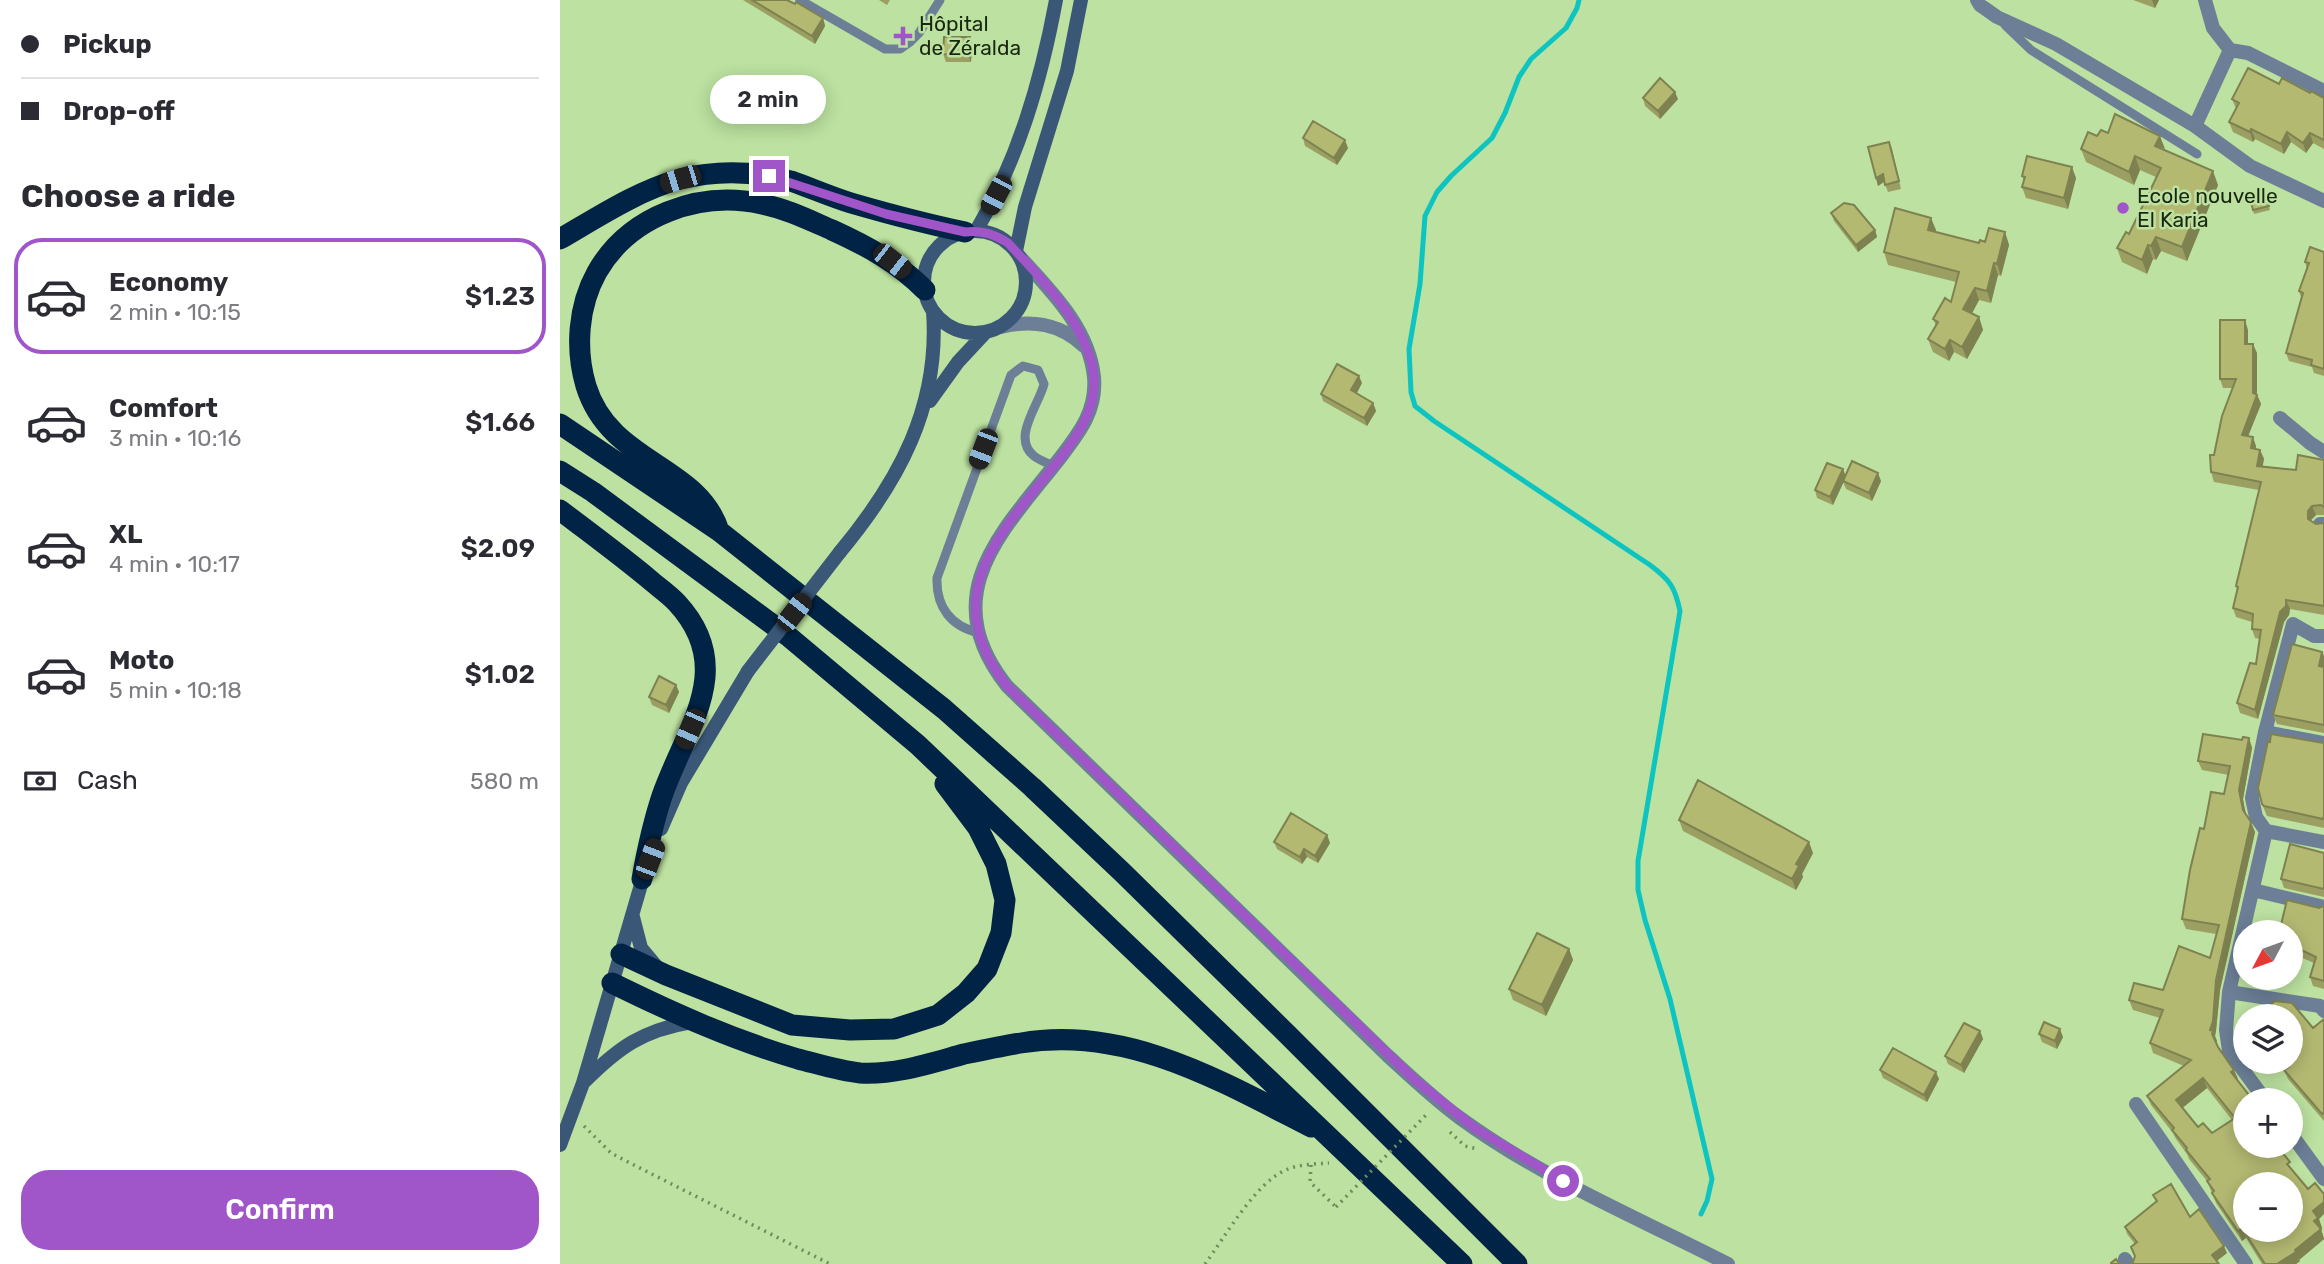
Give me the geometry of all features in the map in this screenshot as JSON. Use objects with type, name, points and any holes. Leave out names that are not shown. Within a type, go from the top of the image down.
[{"type":"highway","points":[[560,239],[639,194],[702,174],[724,173],[747,173],[790,181],[886,214],[971,232]]},
{"type":"highway","points":[[719,531],[712,513],[700,497],[629,447],[608,428],[595,408],[586,386],[579,338],[583,307],[594,278],[613,249],[638,227],[668,211],[703,202],[750,202],[797,215],[863,244],[892,261],[925,290]]},
{"type":"highway","points":[[560,424],[719,531],[944,709],[1032,787],[1288,1035],[1517,1264]]},
{"type":"highway","points":[[560,471],[593,492],[788,636],[918,745],[1462,1264]]},
{"type":"highway","points":[[560,510],[624,558],[676,602],[693,625],[703,652],[706,681],[702,700],[662,796],[642,879]]},
{"type":"highway","points":[[621,954],[666,975],[792,1025],[850,1030],[894,1029],[938,1015],[966,993],[988,968],[1001,933],[1005,900],[996,864],[978,828],[918,745]]},
{"type":"highway","points":[[612,983],[694,1022],[777,1053],[860,1073],[916,1067],[1025,1042],[1070,1039],[1113,1043],[1210,1076],[1333,1139]]},
{"type":"main road","points":[[971,232],[1005,176],[1024,127],[1042,66],[1056,0]]},
{"type":"main road","points":[[1018,254],[1025,207],[1061,92],[1081,0]]},
{"type":"main road","points":[[560,1145],[583,1083],[642,879],[681,783],[748,671],[887,488],[923,411],[934,352],[933,311],[925,290],[926,268],[937,248],[955,235],[971,232],[999,237],[1018,254],[1026,276],[1025,296],[1016,314],[1001,327],[985,333],[965,333],[947,325],[933,311]]},
{"type":"main road","points":[[923,411],[958,362],[985,333]]},
{"type":"main road","points":[[633,913],[642,948],[648,958],[666,975]]},
{"type":"main road","points":[[583,1083],[624,1045],[657,1030],[694,1022]]},
{"type":"street","points":[[1977,0],[1997,17],[2056,44],[2195,126],[2250,166],[2324,201]]},
{"type":"street","points":[[2205,0],[2213,28],[2230,50],[2248,53],[2324,91]]},
{"type":"street","points":[[2195,126],[2230,50]]},
{"type":"street","points":[[1018,254],[1067,310],[1086,347],[1094,377],[1092,405],[1081,431],[996,541],[987,556],[977,589],[976,607],[980,633],[988,657],[1007,686],[1387,1055],[1437,1099],[1476,1129],[1544,1171],[1728,1264]]},
{"type":"street","points":[[1001,327],[1027,322],[1040,323],[1065,331],[1086,347]]},
{"type":"street","points":[[2280,418],[2324,452]]},
{"type":"street","points":[[2324,636],[2314,636],[2293,624],[2265,732],[2252,797],[2256,817],[2266,831],[2324,842]]},
{"type":"street","points":[[2265,732],[2324,743]]},
{"type":"street","points":[[2256,1088],[2229,1051],[2226,1030],[2229,992],[2266,831]]},
{"type":"street","points":[[2253,890],[2324,907]]},
{"type":"street","points":[[2229,992],[2320,1006],[2324,1011]]},
{"type":"street","points":[[2136,1104],[2246,1264]]},
{"type":"street","points":[[2303,1150],[2324,1179]]},
{"type":"lane","points":[[800,0],[885,49],[900,49],[910,42],[940,0]]},
{"type":"lane","points":[[1997,17],[2031,50],[2197,154]]},
{"type":"lane","points":[[980,633],[960,627],[944,612],[937,589],[937,578],[1011,374],[1023,366],[1038,370],[1044,384],[1026,428],[1026,446],[1034,456],[1054,466]]},
{"type":"path","points":[[1311,1165],[1310,1182],[1336,1207],[1429,1112]]},
{"type":"path","points":[[573,1114],[611,1153],[830,1264]]},
{"type":"path","points":[[1205,1264],[1264,1184],[1286,1170],[1355,1160]]},
{"type":"building","points":[[752,0],[796,2],[823,18],[812,36]]},
{"type":"building","points":[[944,37],[970,37],[968,55],[943,54]]},
{"type":"building","points":[[2248,68],[2279,84],[2282,78],[2324,98],[2324,140],[2310,133],[2303,143],[2287,132],[2281,144],[2251,129],[2250,132],[2229,122],[2239,103],[2232,99]]},
{"type":"building","points":[[1660,78],[1675,92],[1658,111],[1643,98]]},
{"type":"building","points":[[2115,114],[2160,136],[2155,146],[2213,171],[2182,247],[2156,237],[2151,246],[2148,245],[2142,260],[2117,248],[2126,232],[2129,234],[2161,168],[2135,156],[2129,172],[2081,149],[2088,132],[2097,136],[2101,130],[2108,133]]},
{"type":"building","points":[[1313,121],[1345,140],[1334,158],[1303,138]]},
{"type":"building","points":[[1889,142],[1899,181],[1885,185],[1883,174],[1876,178],[1868,147]]},
{"type":"building","points":[[2027,156],[2072,167],[2064,198],[2022,187]]},
{"type":"building","points":[[2265,191],[2269,206],[2253,210],[2249,195]]},
{"type":"building","points":[[1844,203],[1854,205],[1875,230],[1856,245],[1831,213]]},
{"type":"building","points":[[1895,208],[1931,218],[1928,230],[1979,243],[1980,240],[1985,242],[1989,228],[2005,232],[1987,291],[1975,288],[1963,309],[1979,317],[1962,347],[1950,340],[1945,349],[1928,339],[1938,322],[1933,319],[1945,298],[1951,302],[1959,272],[1884,252]]},
{"type":"building","points":[[2310,247],[2324,252],[2324,369],[2311,365],[2312,360],[2286,353],[2303,293],[2299,291],[2309,263],[2305,262]]},
{"type":"building","points":[[2220,320],[2245,320],[2245,344],[2253,344],[2253,393],[2257,395],[2242,435],[2253,437],[2251,448],[2260,450],[2257,466],[2296,470],[2298,455],[2324,460],[2324,507],[2312,506],[2308,511],[2308,519],[2316,524],[2324,523],[2324,606],[2286,600],[2286,606],[2280,612],[2255,710],[2237,703],[2250,663],[2256,664],[2261,630],[2252,629],[2253,614],[2233,608],[2261,482],[2211,472],[2210,455],[2214,455],[2222,416],[2236,379],[2220,379]]},
{"type":"building","points":[[1337,364],[1359,376],[1351,390],[1373,403],[1364,418],[1321,394]]},
{"type":"building","points":[[1852,461],[1878,473],[1869,493],[1843,481]]},
{"type":"building","points":[[1827,463],[1843,469],[1830,497],[1815,490]]},
{"type":"building","points":[[2292,644],[2322,652],[2319,666],[2324,667],[2324,725],[2273,715]]},
{"type":"building","points":[[659,676],[676,685],[666,705],[649,697]]},
{"type":"building","points":[[2203,734],[2242,740],[2243,737],[2249,738],[2239,790],[2243,810],[2251,822],[2216,980],[2210,1030],[2233,1069],[2231,1072],[2243,1088],[2233,1088],[2233,1116],[2203,1078],[2176,1100],[2198,1127],[2203,1123],[2212,1133],[2233,1119],[2233,1158],[2287,1158],[2290,1162],[2287,1164],[2294,1172],[2233,1172],[2233,1224],[2212,1193],[2214,1191],[2207,1181],[2210,1179],[2186,1150],[2172,1130],[2174,1128],[2147,1096],[2191,1060],[2150,1043],[2163,1010],[2129,1000],[2134,983],[2163,990],[2179,946],[2210,958],[2219,925],[2182,919],[2190,870],[2200,828],[2204,829],[2211,792],[2224,794],[2230,766],[2198,761]]},
{"type":"building","points":[[2271,734],[2324,742],[2323,819],[2262,804],[2258,788]]},
{"type":"building","points":[[1698,780],[1809,842],[1796,864],[1799,866],[1792,879],[1679,820]]},
{"type":"building","points":[[1291,813],[1327,835],[1315,856],[1304,849],[1300,857],[1274,842]]},
{"type":"building","points":[[2290,844],[2324,853],[2324,889],[2281,879]]},
{"type":"building","points":[[2287,900],[2319,908],[2324,906],[2324,981],[2310,977],[2316,957],[2303,951],[2303,920],[2282,920]]},
{"type":"building","points":[[1537,933],[1569,949],[1542,1005],[1509,989]]},
{"type":"building","points":[[2275,1001],[2293,1004],[2271,1004]]},
{"type":"building","points":[[2303,1016],[2313,1028],[2324,1019],[2322,1114],[2303,1092],[2303,1088],[2300,1088],[2287,1074],[2303,1074]]},
{"type":"building","points":[[2044,1022],[2060,1029],[2055,1041],[2039,1034]]},
{"type":"building","points":[[1964,1023],[1980,1031],[1961,1065],[1945,1056]]},
{"type":"building","points":[[1893,1048],[1936,1072],[1924,1095],[1880,1070]]},
{"type":"building","points":[[2303,1183],[2308,1189],[2315,1183],[2324,1194],[2324,1202],[2313,1211],[2318,1218],[2314,1221],[2321,1229],[2295,1250],[2296,1252],[2277,1264],[2265,1264],[2251,1242],[2303,1242]]},
{"type":"building","points":[[2171,1184],[2190,1217],[2199,1209],[2224,1246],[2212,1255],[2219,1264],[2130,1264],[2135,1256],[2131,1247],[2137,1242],[2125,1227],[2157,1201],[2153,1195]]},
{"type":"waterway","points":[[1579,0],[1566,28],[1531,59],[1519,77],[1492,138],[1437,192],[1425,216],[1420,284],[1409,349],[1411,392],[1415,406],[1434,421],[1650,565],[1667,580],[1676,596],[1680,611],[1638,861],[1638,890],[1670,999],[1712,1179],[1701,1214]]},
{"type":"place","name":"Hôpital de Zéralda","points":[[903,36]]},
{"type":"place","name":"Ecole nouvelle El Karia","points":[[2123,208]]},
{"type":"route","points":[[769,176],[886,214],[999,237],[1016,251],[1067,310],[1091,363],[1094,377],[1092,405],[1081,431],[996,541],[981,572],[977,589],[978,624],[981,641],[996,673],[1387,1055],[1444,1106],[1476,1129],[1563,1181]]}]
